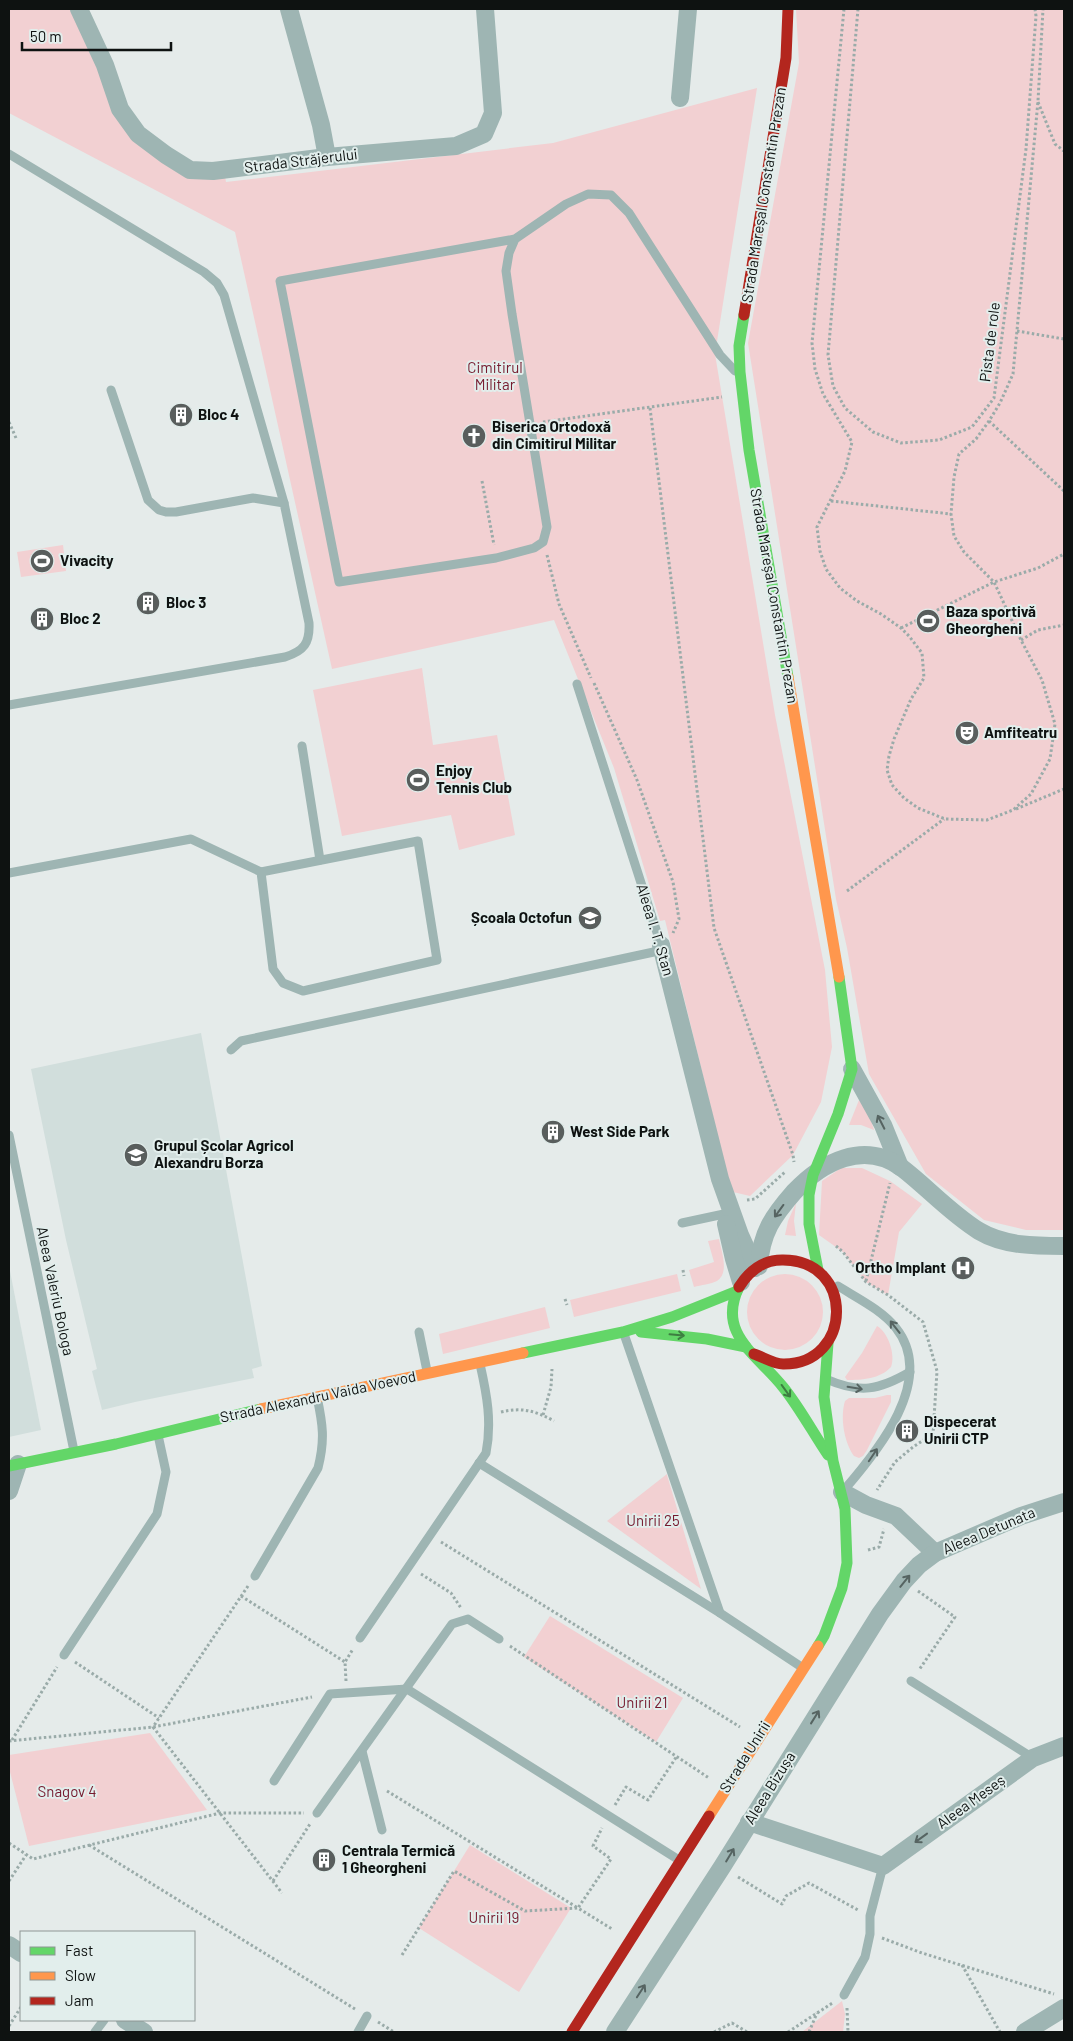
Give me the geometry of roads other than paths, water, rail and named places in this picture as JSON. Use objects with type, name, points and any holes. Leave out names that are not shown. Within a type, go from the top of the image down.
[{"type":"main road","name":"Strada Mareșal Constantin Prezan","points":[[788,9],[786,58],[739,346],[749,450],[832,932],[852,1068],[838,1114],[812,1175],[808,1224],[818,1270]]},
{"type":"main road","name":"Strada Unirii","points":[[572,2032],[824,1636],[842,1588],[847,1563],[846,1518],[842,1492],[832,1461],[824,1397],[816,1374],[836,1325],[838,1306],[835,1293],[828,1280],[818,1270],[806,1263],[792,1259],[773,1260],[757,1267]]},
{"type":"main road","points":[[739,1286],[757,1267]]},
{"type":"main road","name":"Strada Alexandru Vaida Voevod","points":[[14,1465],[158,1434],[317,1396],[626,1331],[672,1317],[739,1286]]},
{"type":"main road","name":"Strada Unirii","points":[[739,1286],[732,1307],[736,1331],[750,1351],[783,1387],[832,1461]]},
{"type":"main road","name":"Strada Alexandru Vaida Voevod","points":[[626,1331],[694,1336],[720,1340],[750,1351]]},
{"type":"main road","points":[[750,1351],[773,1363],[794,1364],[814,1356],[828,1343]]},
{"type":"street","name":"Strada Străjerului","points":[[79,9],[105,65],[120,109],[138,134],[190,170],[213,171],[327,157],[456,146],[484,134],[493,113],[485,9]]},
{"type":"street","points":[[289,9],[318,115],[327,157]]},
{"type":"street","points":[[680,98],[688,9]]},
{"type":"street","name":"Aleea I. T. Stan","points":[[662,948],[720,1179],[740,1235],[757,1267]]},
{"type":"street","points":[[852,1068],[883,1125],[900,1167]]},
{"type":"street","points":[[812,1175],[838,1158],[855,1154],[882,1158],[900,1167],[945,1206],[979,1231],[994,1238],[1034,1246],[1064,1246]]},
{"type":"street","name":"Strada Mareșal Constantin Prezan","points":[[757,1267],[761,1242],[769,1226],[791,1196],[812,1175]]},
{"type":"street","name":"Aleea I. T. Stan","points":[[720,1179],[724,1214],[739,1286]]},
{"type":"street","points":[[9,1491],[14,1465]]},
{"type":"street","name":"Aleea Detunata","points":[[842,1492],[866,1505],[896,1516],[935,1553],[1021,1516],[1064,1502]]},
{"type":"street","name":"Aleea Bizușa","points":[[615,2032],[722,1867],[880,1614],[904,1581],[919,1565],[935,1553]]},
{"type":"street","name":"Aleea Meseș","points":[[883,1866],[1033,1758],[1064,1746]]},
{"type":"street","points":[[749,1822],[883,1866]]},
{"type":"street","points":[[1025,2032],[1060,2001]]},
{"type":"street","points":[[126,2021],[144,2032]]},
{"type":"lane","points":[[9,154],[204,272],[218,284],[224,295],[284,503],[309,623],[309,636],[304,646],[296,653],[285,657],[9,706]]},
{"type":"lane","points":[[516,239],[509,253],[506,271],[517,351],[547,527],[543,542],[534,548],[496,558],[339,582],[280,281],[516,239],[566,204],[588,194],[611,195],[628,212],[720,355],[729,367],[735,372],[740,372]]},
{"type":"lane","points":[[111,390],[148,500],[159,510],[176,512],[253,498],[284,503]]},
{"type":"lane","name":"Aleea I. T. Stan","points":[[577,684],[662,948]]},
{"type":"lane","points":[[302,746],[320,860]]},
{"type":"lane","points":[[9,873],[191,839],[261,872],[418,840],[437,960],[302,991],[282,983],[273,969],[261,872]]},
{"type":"lane","points":[[232,1050],[241,1041],[662,948]]},
{"type":"lane","name":"Aleea Valeriu Bologa","points":[[9,1136],[74,1452]]},
{"type":"lane","points":[[682,1223],[724,1214]]},
{"type":"lane","points":[[828,1280],[878,1311],[897,1329],[906,1346],[910,1372],[899,1413],[888,1433],[868,1463],[842,1492]]},
{"type":"lane","points":[[626,1331],[720,1613]]},
{"type":"lane","points":[[419,1332],[428,1373]]},
{"type":"lane","points":[[360,1638],[486,1453],[490,1432],[489,1417],[479,1362]]},
{"type":"lane","points":[[794,1364],[856,1389],[886,1385],[910,1372]]},
{"type":"lane","points":[[255,1576],[318,1468],[323,1448],[324,1430],[317,1396]]},
{"type":"lane","points":[[64,1656],[156,1514],[166,1472],[158,1434]]},
{"type":"lane","points":[[479,1463],[720,1613],[803,1668]]},
{"type":"lane","points":[[317,1813],[452,1624],[468,1619],[499,1639]]},
{"type":"lane","points":[[911,1681],[1033,1758]]},
{"type":"lane","points":[[274,1781],[330,1694],[407,1689],[681,1861]]},
{"type":"lane","points":[[362,1751],[382,1830]]},
{"type":"lane","points":[[844,1995],[866,1958],[870,1934],[870,1916],[883,1866]]},
{"type":"lane","points":[[358,2032],[367,2016]]},
{"type":"lane","points":[[95,2032],[103,2021]]},
{"type":"place","name":"Bloc 4","points":[[181,415]]},
{"type":"place","name":"Biserica Ortodoxă din Cimitirul Militar","points":[[474,436]]},
{"type":"place","name":"Vivacity","points":[[42,561]]},
{"type":"place","name":"Bloc 3","points":[[148,603]]},
{"type":"place","name":"Bloc 2","points":[[42,619]]},
{"type":"place","name":"Baza sportivă Gheorgheni","points":[[928,621]]},
{"type":"place","name":"Amfiteatru","points":[[967,733]]},
{"type":"place","name":"Enjoy Tennis Club","points":[[418,780]]},
{"type":"place","name":"Școala Octofun","points":[[590,918]]},
{"type":"place","name":"West Side Park","points":[[553,1132]]},
{"type":"place","name":"Grupul Școlar Agricol Alexandru Borza","points":[[136,1155]]},
{"type":"place","name":"Ortho Implant","points":[[963,1268]]},
{"type":"place","name":"Dispecerat Unirii CTP","points":[[907,1431]]},
{"type":"place","name":"Centrala Termică 1 Gheorgheni","points":[[324,1860]]},
{"type":"park label","name":"Cimitirul Militar","points":[[495,376]]},
{"type":"park label","name":"Unirii 25","points":[[653,1521]]},
{"type":"park label","name":"Unirii 21","points":[[642,1703]]},
{"type":"park label","name":"Snagov 4","points":[[67,1792]]},
{"type":"park label","name":"Unirii 19","points":[[494,1918]]}]
